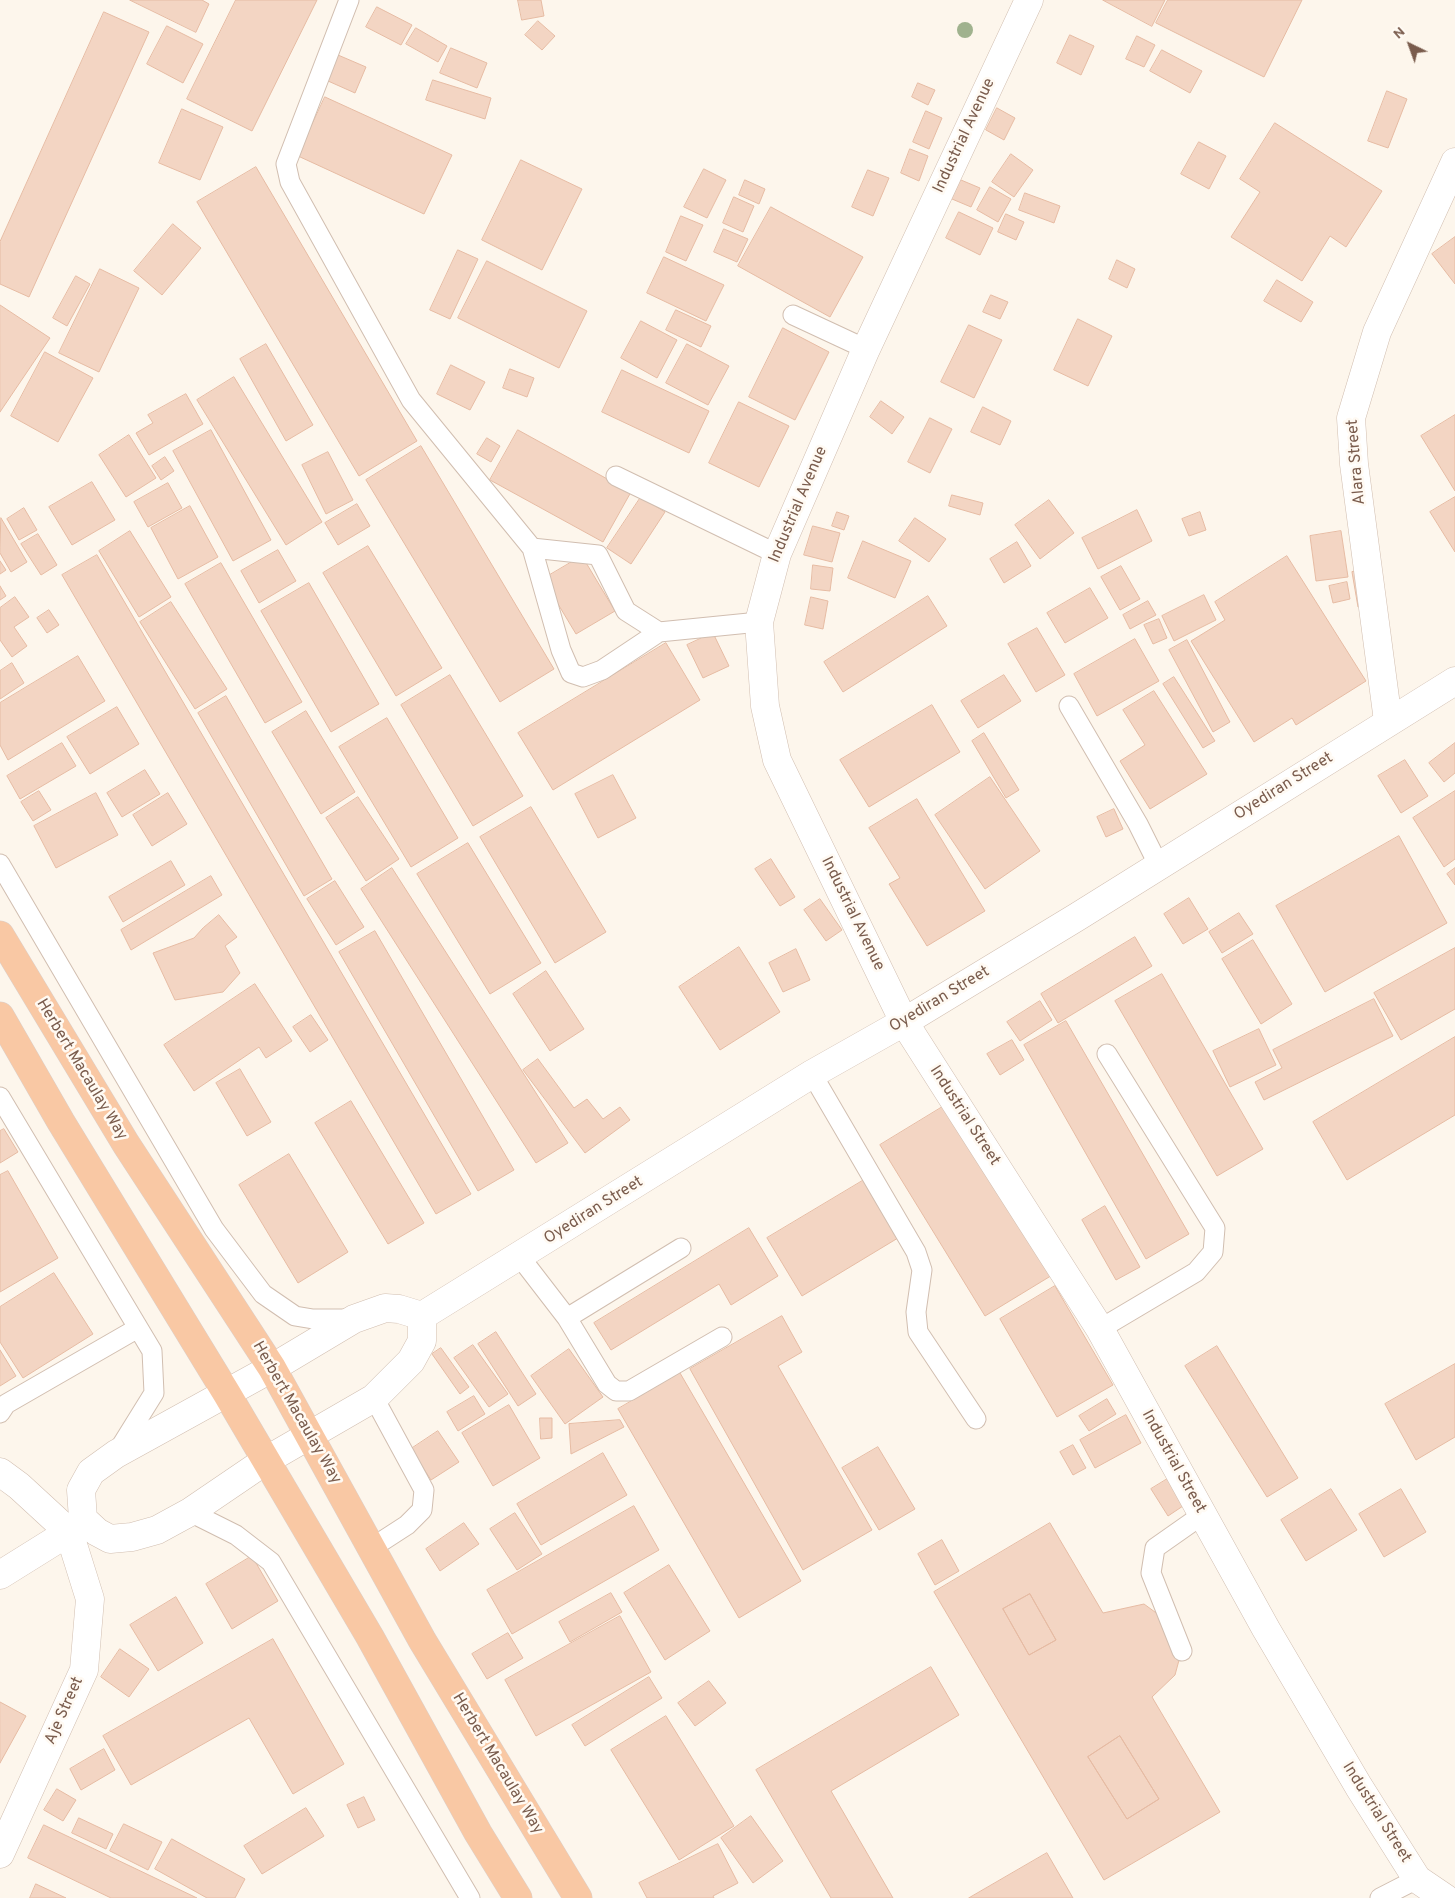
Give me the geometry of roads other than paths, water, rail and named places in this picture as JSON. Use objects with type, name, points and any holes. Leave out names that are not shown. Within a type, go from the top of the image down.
[{"type":"highway","name":"Herbert Macaulay Way","points":[[0,936],[126,1144],[272,1368],[373,1548],[422,1640],[578,1898]]},
{"type":"highway","points":[[0,1016],[71,1139],[227,1394],[370,1637],[478,1833],[518,1898]]},
{"type":"street","name":"Industrial Avenue","points":[[904,1022],[777,760],[765,706],[759,622],[777,554],[866,349],[1029,0]]},
{"type":"street","name":"Alara Street","points":[[1388,721],[1354,464],[1351,418],[1377,332],[1455,162]]},
{"type":"street","name":"Oyediran Street","points":[[422,1316],[520,1257],[812,1074],[904,1022],[1159,866],[1388,721],[1453,686]]},
{"type":"street","name":"Industrial Street","points":[[904,1022],[1100,1328],[1275,1646],[1417,1879],[1445,1898]]},
{"type":"street","name":"Aje Street","points":[[0,1854],[84,1670],[90,1599],[76,1525],[81,1490],[91,1472],[116,1454],[227,1394],[354,1319],[384,1308],[399,1309],[422,1316]]},
{"type":"street","points":[[0,1472],[76,1525],[97,1532],[110,1539],[132,1537],[157,1530],[190,1512],[265,1461],[374,1398],[411,1361],[422,1341],[422,1316]]},
{"type":"street","points":[[0,1575],[76,1525]]},
{"type":"lane","points":[[349,0],[286,164],[290,182],[411,400],[532,548],[561,650],[571,673],[583,677],[602,670],[659,632],[759,622]]},
{"type":"lane","points":[[793,315],[866,349]]},
{"type":"lane","points":[[616,476],[777,554]]},
{"type":"lane","points":[[532,548],[598,554],[626,611],[659,632]]},
{"type":"lane","points":[[1069,706],[1138,824],[1159,866]]},
{"type":"lane","points":[[0,864],[214,1229],[263,1294],[295,1316],[313,1319],[354,1319]]},
{"type":"lane","points":[[1100,1328],[1196,1272],[1213,1252],[1215,1228],[1107,1054]]},
{"type":"lane","points":[[812,1074],[916,1252],[922,1270],[916,1312],[918,1332],[976,1419]]},
{"type":"lane","points":[[0,1097],[152,1351],[154,1393],[116,1454]]},
{"type":"lane","points":[[567,1318],[681,1248]]},
{"type":"lane","points":[[520,1257],[567,1318],[607,1384],[616,1391],[629,1391],[722,1337]]},
{"type":"lane","points":[[0,1413],[6,1404],[138,1328]]},
{"type":"lane","points":[[373,1548],[407,1525],[422,1510],[424,1490],[374,1398]]},
{"type":"lane","points":[[190,1512],[236,1535],[270,1562],[470,1898]]},
{"type":"lane","points":[[1182,1652],[1150,1573],[1155,1548],[1202,1515]]},
{"type":"lane","points":[[1380,1898],[1417,1879]]}]
